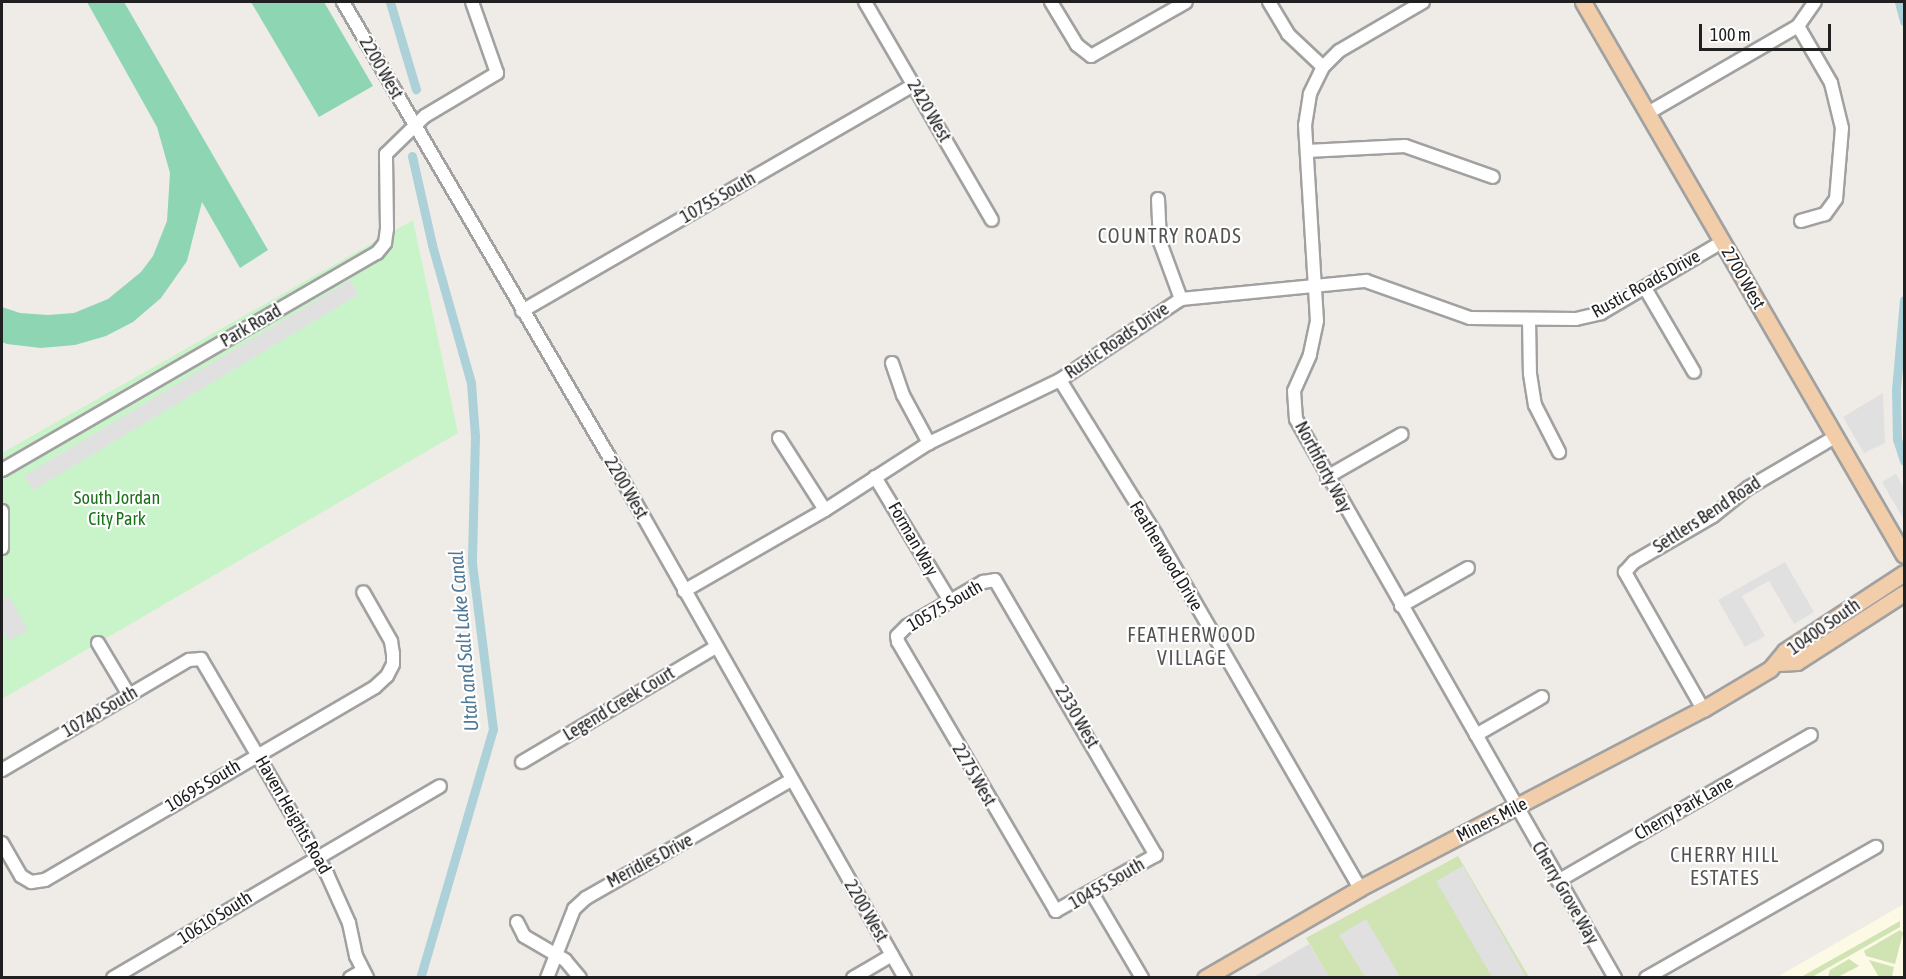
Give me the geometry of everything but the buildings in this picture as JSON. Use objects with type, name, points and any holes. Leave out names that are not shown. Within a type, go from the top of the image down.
[{"type":"main road","name":"2700 West","points":[[1583,2],[1905,555]]},
{"type":"main road","name":"10400 South","points":[[1778,663],[1785,651],[1905,573]]},
{"type":"main road","name":"10400 South","points":[[1778,663],[1797,662],[1905,593]]},
{"type":"main road","name":"Miners Mile","points":[[1205,978],[1360,888],[1703,709],[1778,663]]},
{"type":"street","name":"2200 West","points":[[343,2],[905,978]]},
{"type":"street","name":"Park Road","points":[[2,470],[377,253],[385,243],[387,230],[386,154],[415,126],[497,73],[472,2]]},
{"type":"street","name":"2420 West","points":[[866,2],[992,220]]},
{"type":"street","points":[[1052,2],[1077,45],[1091,56],[1186,2]]},
{"type":"street","points":[[1269,2],[1288,33],[1323,67]]},
{"type":"street","name":"Northforty Way","points":[[1424,2],[1348,45],[1323,67],[1306,109],[1315,338],[1298,377],[1294,405],[1301,433],[1516,807]]},
{"type":"street","points":[[1647,113],[1798,26],[1815,2]]},
{"type":"street","points":[[1798,26],[1831,82],[1842,129],[1836,200],[1825,214],[1801,221]]},
{"type":"street","name":"10755 South","points":[[522,311],[914,85]]},
{"type":"street","points":[[1306,151],[1405,146],[1493,177]]},
{"type":"street","points":[[1158,199],[1160,242],[1181,299]]},
{"type":"street","name":"Rustic Roads Drive","points":[[684,591],[825,510],[929,443],[1060,380],[1181,299],[1314,285],[1375,283],[1470,318],[1529,319],[1593,316],[1722,242]]},
{"type":"street","points":[[1644,288],[1694,372]]},
{"type":"street","points":[[1529,319],[1531,390],[1541,420],[1559,452]]},
{"type":"street","points":[[892,363],[903,395],[929,443]]},
{"type":"street","name":"Featherwood Drive","points":[[1060,380],[1156,535],[1360,888]]},
{"type":"street","points":[[1327,477],[1402,434]]},
{"type":"street","name":"Settlers Bend Road","points":[[1703,709],[1625,572],[1634,562],[1713,516],[1748,488],[1835,437]]},
{"type":"street","points":[[779,438],[825,510]]},
{"type":"street","name":"Forman Way","points":[[875,477],[950,602]]},
{"type":"street","points":[[2,511],[2,548]]},
{"type":"street","points":[[1401,606],[1468,568]]},
{"type":"street","name":"10575 South","points":[[897,636],[983,582],[995,580]]},
{"type":"street","name":"2330 West","points":[[995,580],[1156,855]]},
{"type":"street","name":"10695 South","points":[[2,843],[21,876],[31,882],[45,880],[375,687],[387,676],[393,664],[393,654],[391,641],[363,592]]},
{"type":"street","name":"2275 West","points":[[897,636],[1056,911]]},
{"type":"street","points":[[98,643],[129,695]]},
{"type":"street","name":"Legend Creek Court","points":[[522,762],[716,647]]},
{"type":"street","name":"10740 South","points":[[2,770],[189,660],[201,659]]},
{"type":"street","name":"Haven Heights Road","points":[[201,659],[317,857],[350,922],[365,974]]},
{"type":"street","points":[[1476,735],[1542,697]]},
{"type":"street","name":"Cherry Park Lane","points":[[1558,880],[1811,735]]},
{"type":"street","name":"Meridies Drive","points":[[548,978],[555,953],[574,909],[586,898],[791,780]]},
{"type":"street","name":"10610 South","points":[[113,978],[440,786]]},
{"type":"street","name":"Cherry Grove Way","points":[[1516,807],[1615,978]]},
{"type":"street","points":[[1646,978],[1876,847]]},
{"type":"street","name":"10455 South","points":[[1056,911],[1092,893],[1156,855]]},
{"type":"street","points":[[1092,893],[1142,978]]},
{"type":"street","points":[[517,922],[524,936],[555,953],[580,978]]},
{"type":"street","points":[[853,978],[892,955]]},
{"type":"street","points":[[350,978],[365,974]]},
{"type":"shaded area","points":[[350,280],[359,295],[33,490],[24,476]]},
{"type":"shaded area","points":[[1883,393],[1885,443],[1864,453],[1843,417]]},
{"type":"shaded area","points":[[1896,474],[1904,488],[1904,520],[1882,482]]},
{"type":"shaded area","points":[[1785,562],[1814,612],[1794,624],[1769,581],[1742,596],[1765,636],[1745,647],[1718,600]]},
{"type":"shaded area","points":[[9,596],[28,630],[9,641],[2,628],[2,600]]},
{"type":"shaded area","points":[[1463,866],[1526,977],[1492,977],[1436,881]]},
{"type":"shaded area","points":[[1904,904],[1904,977],[1777,977]]},
{"type":"shaded area","points":[[1366,919],[1400,977],[1365,977],[1339,935]]},
{"type":"shaded area","points":[[1309,944],[1329,977],[1252,978]]},
{"type":"green space","points":[[87,2],[124,2],[268,250],[240,268],[202,202],[187,261],[161,298],[133,322],[106,336],[75,345],[41,348],[7,344],[2,342],[2,307],[20,313],[48,315],[74,313],[108,299],[141,272],[153,256],[167,221],[170,173],[157,127]]},
{"type":"green space","points":[[251,2],[324,2],[373,86],[319,117]]},
{"type":"green space","name":"South Jordan City Park","points":[[413,220],[458,433],[2,699],[2,453]]},
{"type":"green space","points":[[1458,856],[1529,977],[1329,977],[1306,938]]},
{"type":"green space","points":[[1900,921],[1900,927],[1812,977],[1801,977]]},
{"type":"green space","points":[[1900,930],[1903,933],[1895,964],[1866,956],[1864,951]]},
{"type":"green space","points":[[1849,959],[1859,966],[1838,977],[1828,977],[1830,970]]},
{"type":"green space","points":[[1869,960],[1894,967],[1892,977],[1879,977]]},
{"type":"waterway","name":"Utah and Salt Lake Canal","points":[[390,2],[416,89]]},
{"type":"waterway","points":[[1899,2],[1904,21]]},
{"type":"waterway","name":"Utah and Salt Lake Canal","points":[[412,156],[432,245],[471,383],[475,436],[472,563],[493,729],[420,978]]},
{"type":"waterway","points":[[1904,300],[1896,389],[1897,439],[1904,461]]},
{"type":"district","name":"COUNTRY ROADS","points":[[1170,235]]},
{"type":"district","name":"FEATHERWOOD VILLAGE","points":[[1192,646]]},
{"type":"district","name":"CHERRY HILL ESTATES","points":[[1725,866]]}]
